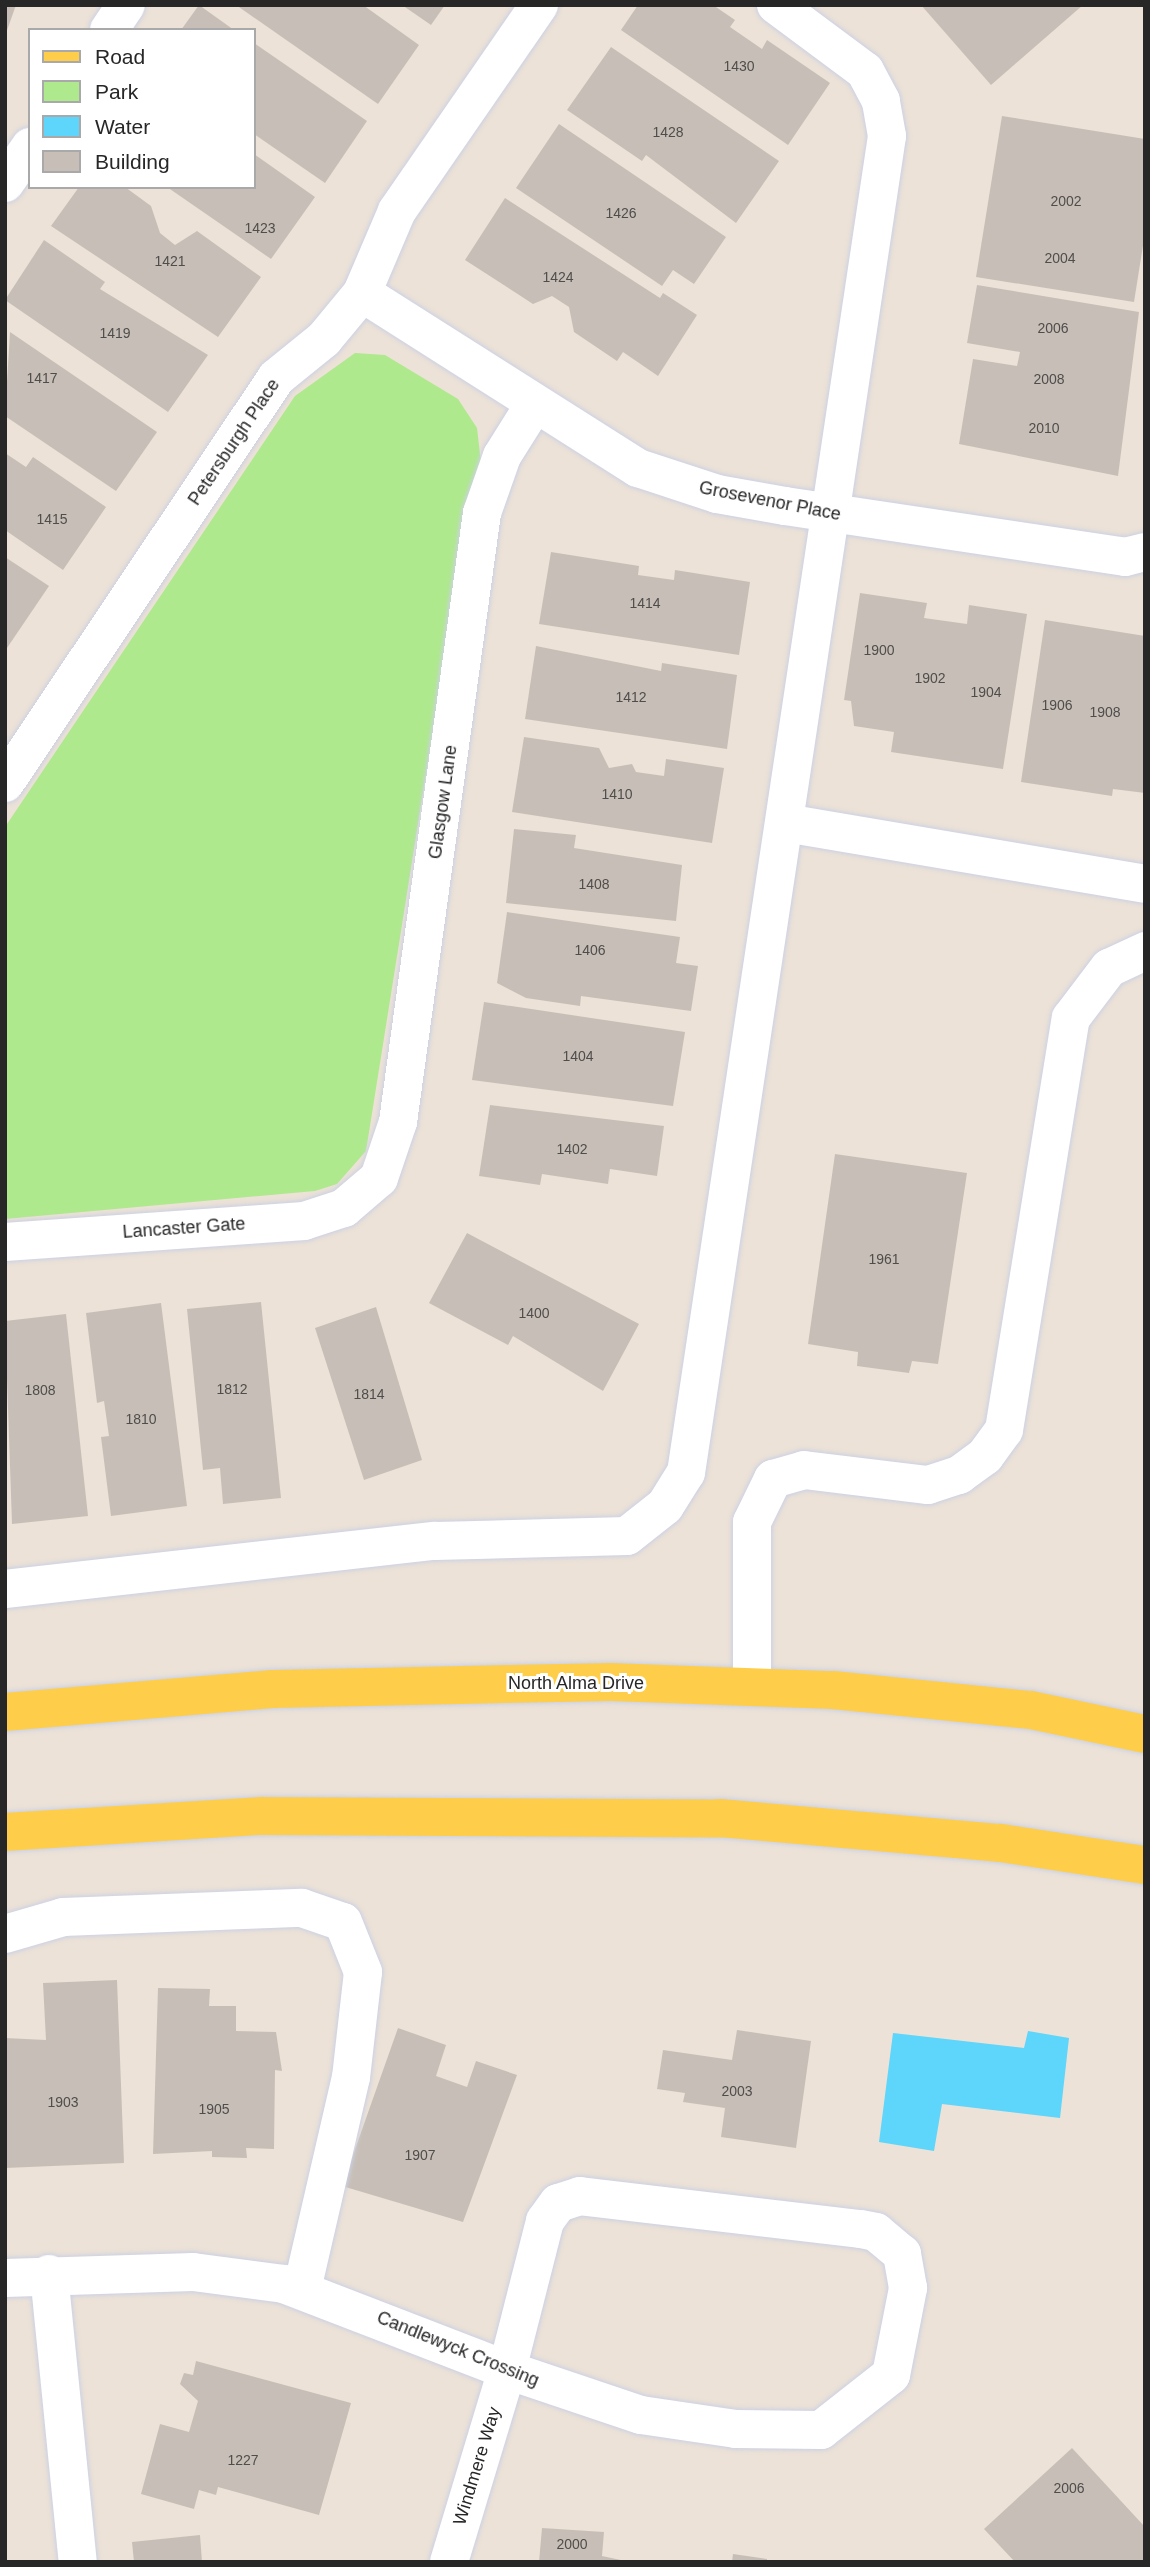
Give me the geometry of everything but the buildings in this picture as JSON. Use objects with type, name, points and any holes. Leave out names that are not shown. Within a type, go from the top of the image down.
[{"type":"main road","name":"North Alma Drive","points":[[5,1712],[429,1683],[752,1687],[1031,1710],[1145,1734]]},
{"type":"main road","points":[[5,1832],[262,1816],[720,1818],[1001,1843],[1145,1866]]},
{"type":"street","points":[[110,28],[126,5]]},
{"type":"street","name":"Petersburgh Place","points":[[5,783],[276,378],[324,339],[362,293],[397,211],[539,5]]},
{"type":"street","points":[[5,1589],[435,1541],[627,1536],[665,1506],[686,1473],[693,1441],[887,136],[881,102],[865,71],[776,5]]},
{"type":"street","points":[[5,183],[28,150]]},
{"type":"street","name":"Grosevenor Place","points":[[362,293],[534,405],[638,468],[717,494],[831,513],[1125,557],[1145,552]]},
{"type":"street","name":"Glasgow Lane","points":[[359,1199],[393,1152],[482,513],[502,456],[534,405]]},
{"type":"street","points":[[785,823],[1145,884]]},
{"type":"street","points":[[752,1687],[752,1522],[774,1479],[804,1470],[928,1485],[959,1475],[985,1456],[1004,1430],[1071,1018],[1109,968],[1145,951]]},
{"type":"street","name":"Lancaster Gate","points":[[5,1242],[304,1221],[359,1199]]},
{"type":"street","points":[[5,1934],[76,1916],[302,1908],[343,1922],[363,1972],[351,2077],[302,2290]]},
{"type":"street","name":"Windmere Way","points":[[449,2562],[507,2370],[545,2221],[558,2203],[580,2196],[876,2232],[901,2254],[908,2270],[891,2375]]},
{"type":"street","name":"Candlewyck Crossing","points":[[5,2278],[49,2274],[193,2272],[302,2290],[507,2370],[641,2415],[748,2430],[821,2430],[891,2375]]},
{"type":"street","points":[[49,2274],[78,2562]]},
{"type":"green space","points":[[355,353],[385,355],[458,399],[477,428],[481,463],[470,498],[366,1151],[337,1184],[315,1191],[5,1219],[5,827],[295,396]]},
{"type":"water","points":[[1028,2031],[1069,2038],[1060,2118],[942,2104],[934,2151],[879,2142],[893,2033],[1024,2048]]}]
